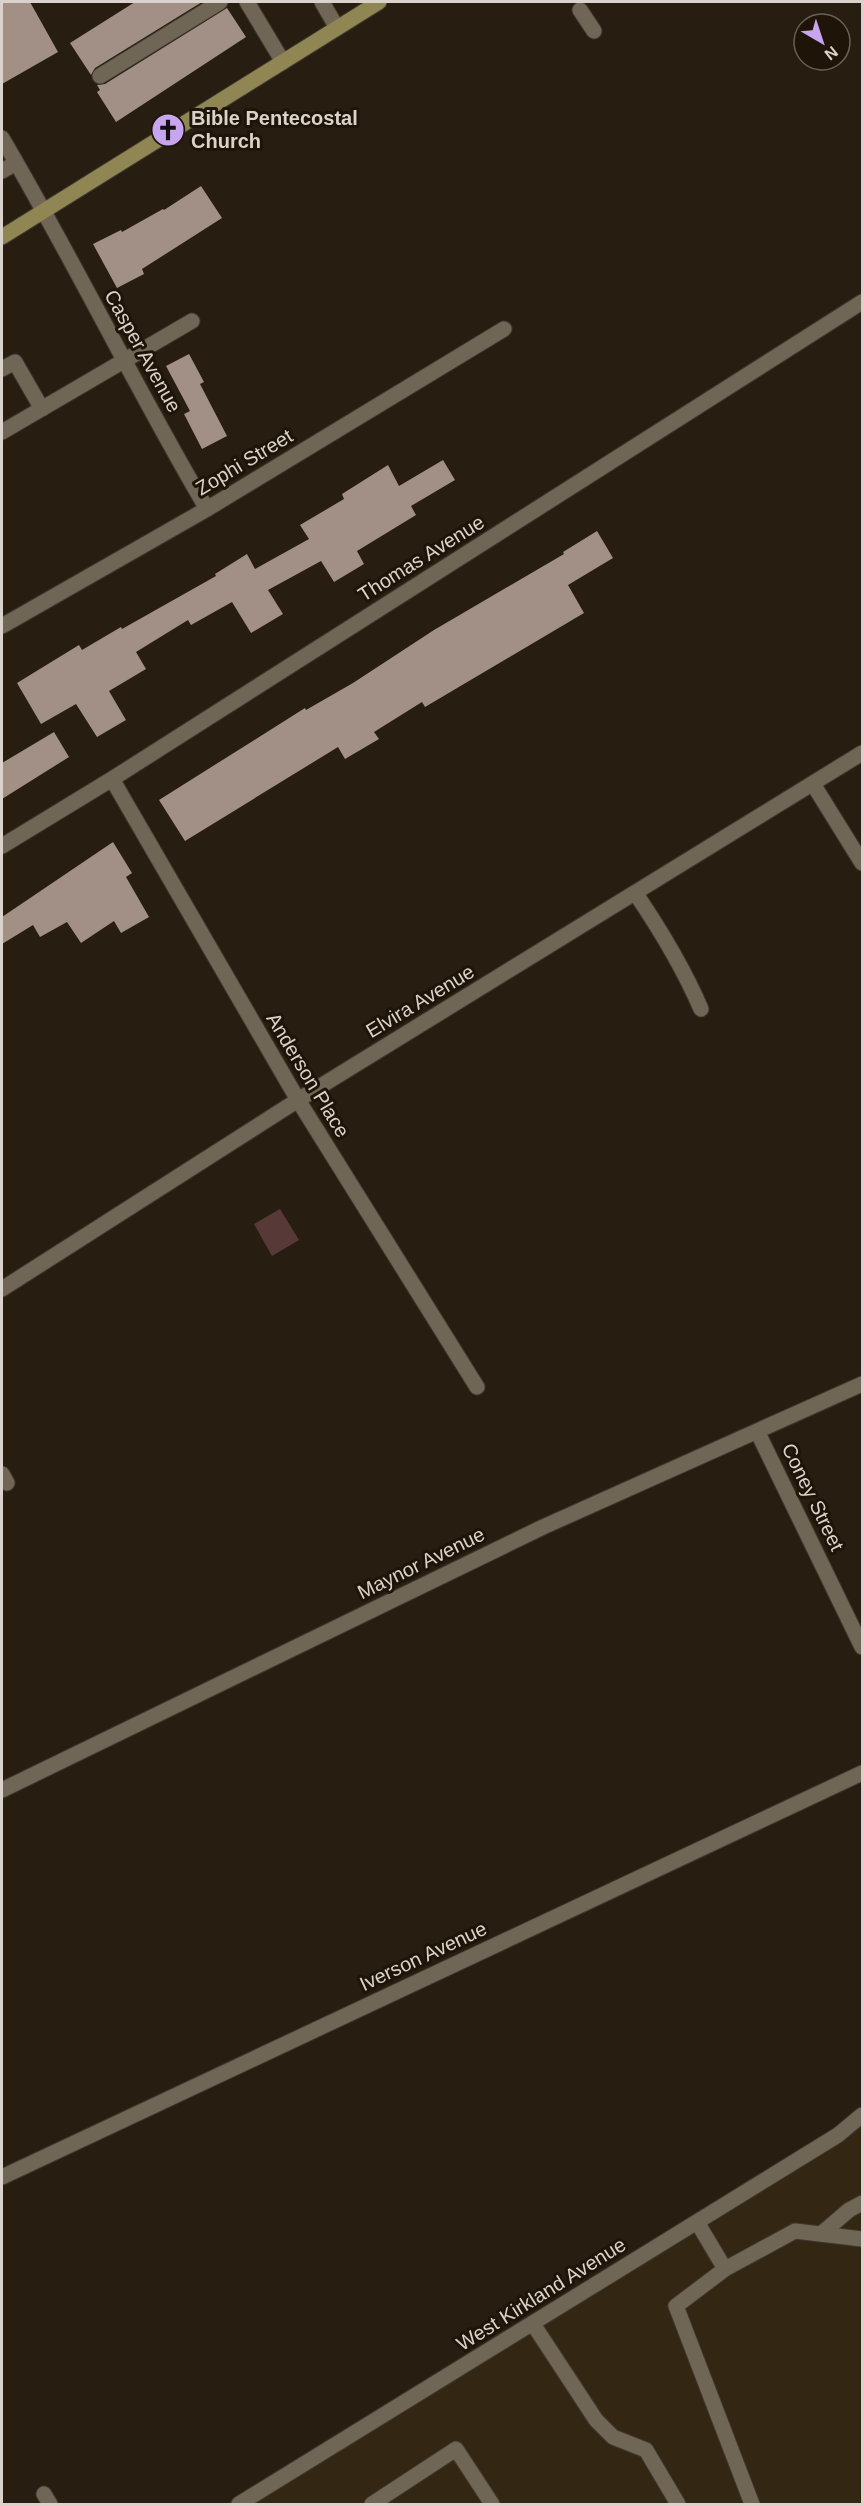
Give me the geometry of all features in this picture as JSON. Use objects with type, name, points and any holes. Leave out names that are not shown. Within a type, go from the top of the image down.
[{"type":"main road","points":[[2,237],[46,212],[378,2]]},
{"type":"street","points":[[100,76],[220,2]]},
{"type":"street","points":[[247,2],[283,62]]},
{"type":"street","points":[[322,2],[337,28]]},
{"type":"street","points":[[580,10],[594,31]]},
{"type":"street","name":"Casper Avenue","points":[[2,138],[46,212],[123,360],[207,509]]},
{"type":"street","points":[[2,171],[16,163]]},
{"type":"street","name":"Thomas Avenue","points":[[2,846],[112,779],[862,302]]},
{"type":"street","points":[[2,432],[192,321]]},
{"type":"street","name":"Zophi Street","points":[[2,626],[207,509],[504,329]]},
{"type":"street","points":[[2,369],[15,362],[42,410]]},
{"type":"street","name":"Elvira Avenue","points":[[2,1289],[298,1100],[862,753]]},
{"type":"street","name":"Anderson Place","points":[[112,779],[298,1100],[477,1387]]},
{"type":"street","points":[[813,784],[862,863]]},
{"type":"street","points":[[636,894],[672,948],[701,1009]]},
{"type":"street","name":"Maynor Avenue","points":[[2,1790],[543,1527],[862,1384]]},
{"type":"street","name":"Coney Street","points":[[757,1431],[862,1647]]},
{"type":"street","name":"Iverson Avenue","points":[[2,2177],[862,1773]]},
{"type":"street","name":"West Kirkland Avenue","points":[[239,2505],[838,2135],[862,2115]]},
{"type":"street","points":[[820,2234],[849,2210],[862,2203]]},
{"type":"street","points":[[697,2222],[725,2269]]},
{"type":"street","points":[[752,2505],[676,2306],[725,2269],[795,2231],[862,2240]]},
{"type":"street","points":[[533,2324],[596,2420],[613,2437],[646,2450],[678,2505]]},
{"type":"street","points":[[372,2505],[456,2449],[492,2505]]},
{"type":"shaded area","points":[[280,1209],[299,1240],[272,1256],[254,1224]]},
{"type":"shaded area","points":[[862,2116],[862,2504],[225,2504]]},
{"type":"building","points":[[2,2],[30,2],[58,52],[2,84]]},
{"type":"building","points":[[135,2],[202,2],[95,68],[91,75],[70,43]]},
{"type":"building","points":[[227,8],[246,37],[116,122],[97,92],[100,90],[97,85],[105,84]]},
{"type":"building","points":[[201,186],[222,218],[142,269],[144,274],[117,288],[93,244],[164,210]]},
{"type":"building","points":[[189,354],[204,382],[200,384],[227,436],[202,449],[184,414],[190,411],[166,366]]},
{"type":"building","points":[[443,460],[455,480],[411,506],[416,515],[357,551],[364,564],[334,582],[321,561],[268,590],[283,614],[251,633],[232,602],[191,625],[188,620],[136,652],[146,669],[109,691],[126,720],[97,737],[76,704],[41,724],[17,683],[79,645],[82,650],[121,627],[122,629],[216,576],[215,574],[247,554],[255,569],[309,539],[300,525],[344,499],[342,494],[388,465],[399,486]]},
{"type":"building","points":[[597,531],[613,558],[568,585],[584,613],[425,707],[422,702],[374,732],[379,739],[345,759],[338,747],[185,841],[159,800],[305,708],[306,710],[353,683],[434,630],[564,554],[563,552]]},
{"type":"building","points":[[54,732],[69,757],[2,799],[2,763]]},
{"type":"building","points":[[113,842],[132,873],[126,877],[149,917],[121,933],[114,921],[81,943],[67,922],[40,937],[33,925],[2,944],[2,917]]},
{"type":"place","name":"Bible Pentecostal Church","points":[[168,130]]}]
